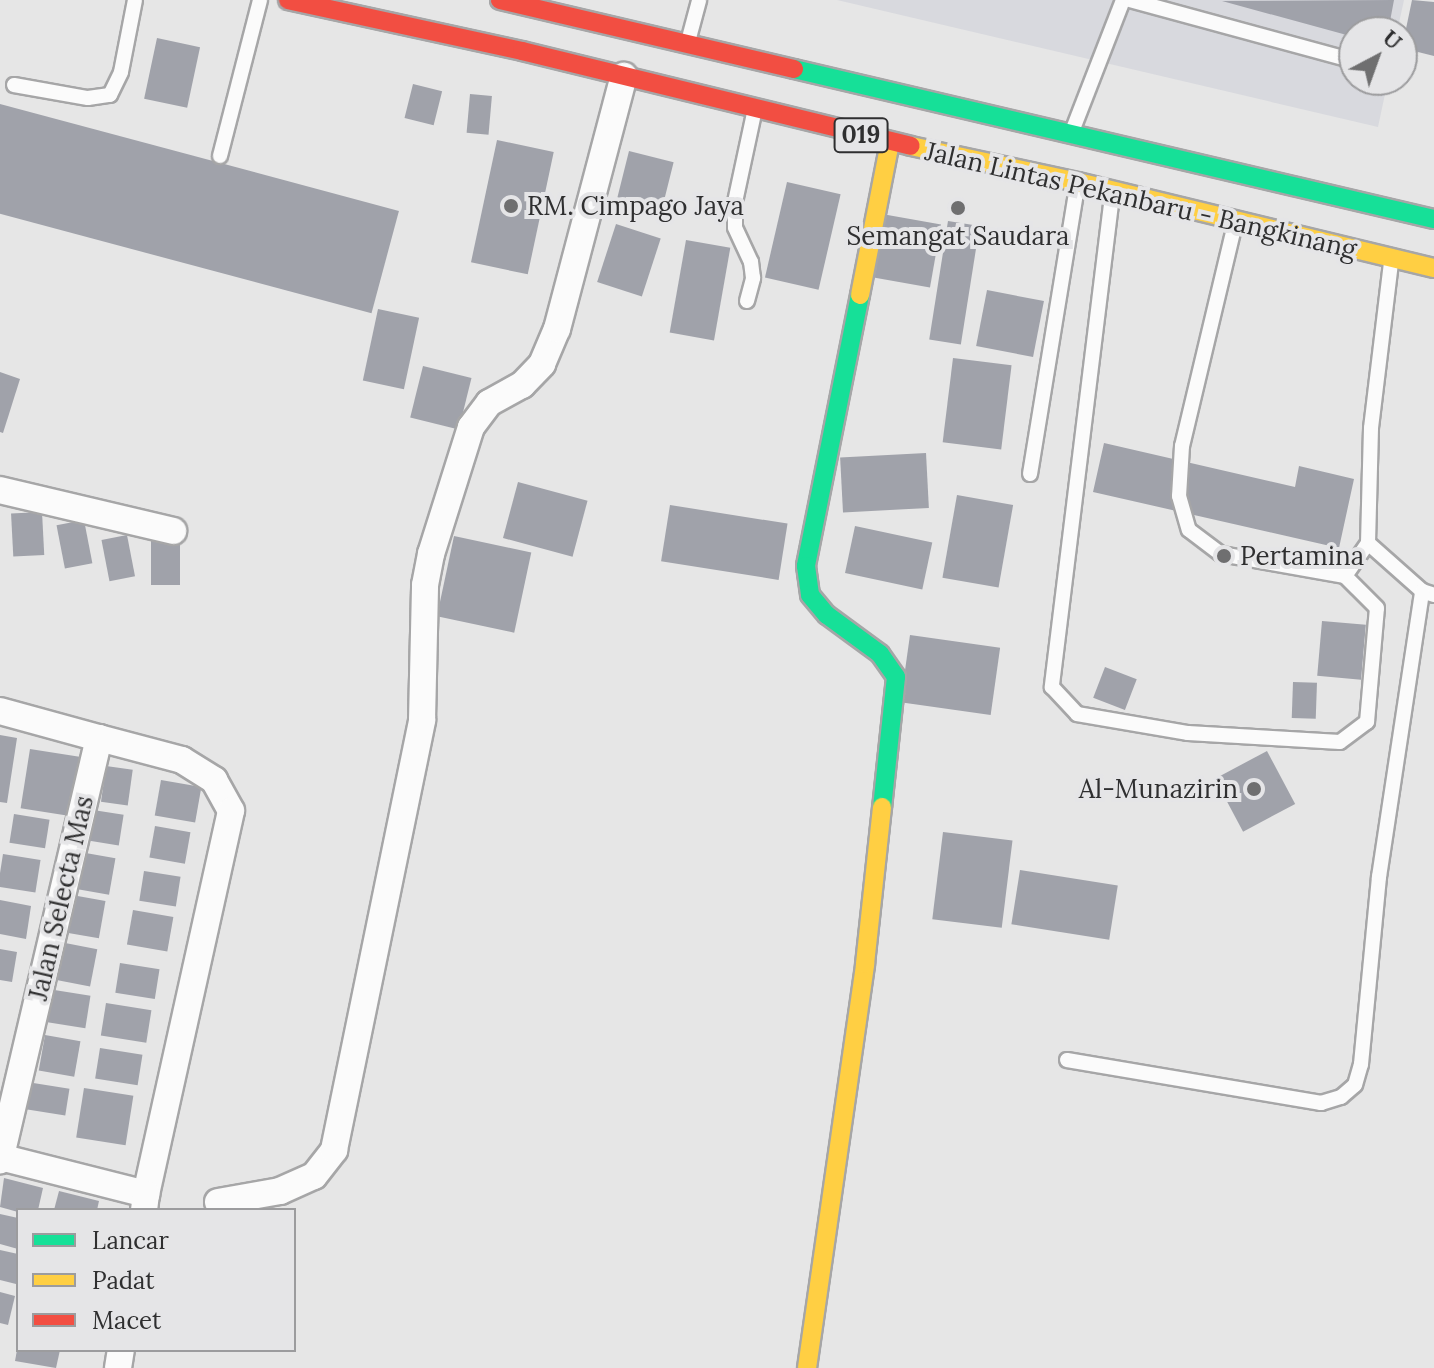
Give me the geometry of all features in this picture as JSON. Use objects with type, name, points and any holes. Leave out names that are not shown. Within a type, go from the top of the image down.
[{"type":"main road","name":"Jalan Lintas Pekanbaru - Bangkinang","points":[[288,0],[624,76],[890,142],[1078,182],[1236,223],[1434,268]]},
{"type":"main road","name":"Jalan Lintas Pekanbaru - Bangkinang","points":[[500,0],[613,20],[688,44],[1434,219]]},
{"type":"main road","points":[[807,1368],[865,964],[896,677],[880,654],[827,615],[810,595],[806,566],[890,142]]},
{"type":"street","points":[[218,1202],[280,1191],[314,1176],[334,1150],[422,720],[425,585],[431,554],[471,427],[489,403],[522,385],[542,364],[557,329],[624,76]]},
{"type":"street","points":[[0,490],[173,531]]},
{"type":"street","points":[[0,711],[182,760],[214,780],[231,811],[145,1202]]},
{"type":"street","name":"Jalan Selecta Mas","points":[[99,738],[0,1159],[145,1202]]},
{"type":"lane","points":[[14,85],[88,98],[110,95],[121,72],[135,0]]},
{"type":"lane","points":[[220,156],[260,0]]},
{"type":"lane","points":[[688,44],[699,0]]},
{"type":"lane","points":[[1071,133],[1123,0]]},
{"type":"lane","points":[[1130,0],[1338,57]]},
{"type":"lane","points":[[747,301],[753,278],[751,262],[735,227],[735,202],[755,109]]},
{"type":"lane","points":[[1030,474],[1078,182]]},
{"type":"lane","points":[[1112,190],[1052,687],[1077,714],[1188,733],[1340,742],[1367,722],[1377,608],[1345,576],[1221,554],[1189,530],[1179,496],[1182,446],[1236,223]]},
{"type":"lane","points":[[1345,576],[1368,543],[1371,428],[1391,259]]},
{"type":"lane","points":[[1067,1060],[1321,1103],[1341,1097],[1355,1085],[1361,1064],[1379,877],[1428,593],[1368,543]]},
{"type":"shaded area","points":[[837,0],[1404,0],[1400,16],[1338,16],[1338,96],[1385,96],[1378,127]]},
{"type":"building","points":[[1394,0],[1391,16],[1338,16],[1338,33],[1222,1]]},
{"type":"building","points":[[1412,0],[1434,2],[1434,56],[1418,52],[1418,16],[1409,16]]},
{"type":"building","points":[[157,38],[200,47],[187,108],[144,99]]},
{"type":"building","points":[[413,84],[442,91],[434,125],[405,118]]},
{"type":"building","points":[[470,94],[492,96],[489,135],[467,133]]},
{"type":"building","points":[[0,104],[399,211],[371,313],[0,214]]},
{"type":"building","name":"RM. Cimpago Jaya","points":[[497,140],[554,152],[528,274],[471,262]]},
{"type":"building","points":[[629,151],[674,162],[662,209],[617,198]]},
{"type":"building","points":[[787,182],[841,194],[819,290],[765,277]]},
{"type":"building","points":[[882,214],[941,224],[930,287],[871,277]]},
{"type":"building","points":[[948,221],[980,226],[961,345],[929,340]]},
{"type":"building","points":[[616,224],[661,239],[642,297],[597,282]]},
{"type":"building","points":[[686,240],[730,248],[714,340],[670,333]]},
{"type":"building","points":[[987,290],[1044,301],[1033,357],[976,346]]},
{"type":"building","points":[[378,309],[419,318],[404,389],[363,380]]},
{"type":"building","points":[[953,358],[1012,365],[1001,450],[943,442]]},
{"type":"building","points":[[423,366],[472,378],[459,430],[410,417]]},
{"type":"building","points":[[0,372],[20,379],[3,433],[0,432]]},
{"type":"building","points":[[1104,443],[1295,487],[1299,466],[1354,479],[1339,548],[1093,492]]},
{"type":"building","points":[[926,453],[929,508],[843,512],[840,458]]},
{"type":"building","points":[[518,482],[588,501],[573,557],[503,538]]},
{"type":"building","points":[[957,495],[1013,505],[999,588],[942,578]]},
{"type":"building","points":[[670,505],[788,524],[779,580],[661,561]]},
{"type":"building","points":[[42,512],[44,555],[13,557],[11,514]]},
{"type":"building","points":[[84,520],[92,563],[65,569],[57,525]]},
{"type":"building","points":[[855,526],[932,542],[922,589],[845,573]]},
{"type":"building","points":[[127,535],[135,576],[109,581],[101,540]]},
{"type":"building","points":[[454,536],[531,552],[514,633],[437,616]]},
{"type":"building","points":[[151,541],[180,541],[180,585],[151,585]]},
{"type":"building","points":[[1322,621],[1366,625],[1361,680],[1317,676]]},
{"type":"building","points":[[910,635],[1000,648],[991,715],[901,702]]},
{"type":"building","points":[[1105,667],[1137,679],[1125,710],[1093,698]]},
{"type":"building","points":[[1293,682],[1317,683],[1316,719],[1292,718]]},
{"type":"building","points":[[0,735],[17,738],[7,803],[0,802]]},
{"type":"building","points":[[30,749],[79,757],[70,816],[21,808]]},
{"type":"building","name":"Al-Munazirin","points":[[1267,751],[1295,804],[1243,832],[1215,779]]},
{"type":"building","points":[[106,766],[133,770],[128,805],[101,802]]},
{"type":"building","points":[[161,780],[201,787],[195,823],[155,815]]},
{"type":"building","points":[[93,810],[124,815],[119,845],[88,841]]},
{"type":"building","points":[[14,814],[50,820],[45,848],[9,843]]},
{"type":"building","points":[[155,826],[190,832],[185,864],[149,858]]},
{"type":"building","points":[[943,832],[1012,841],[1002,928],[932,919]]},
{"type":"building","points":[[80,852],[115,858],[109,895],[74,888]]},
{"type":"building","points":[[3,854],[41,860],[35,893],[0,887]]},
{"type":"building","points":[[1020,870],[1118,885],[1109,940],[1011,924]]},
{"type":"building","points":[[144,871],[181,877],[176,906],[139,901]]},
{"type":"building","points":[[72,895],[105,901],[99,938],[65,932]]},
{"type":"building","points":[[0,900],[31,906],[26,939],[0,934]]},
{"type":"building","points":[[133,910],[173,917],[167,952],[127,944]]},
{"type":"building","points":[[60,942],[97,949],[90,987],[53,979]]},
{"type":"building","points":[[0,949],[17,952],[12,982],[0,980]]},
{"type":"building","points":[[120,963],[160,969],[155,999],[115,993]]},
{"type":"building","points":[[48,989],[90,996],[85,1028],[43,1022]]},
{"type":"building","points":[[106,1003],[151,1010],[146,1043],[101,1036]]},
{"type":"building","points":[[45,1035],[80,1041],[74,1077],[39,1070]]},
{"type":"building","points":[[100,1048],[142,1055],[138,1085],[95,1079]]},
{"type":"building","points":[[27,1082],[69,1089],[65,1115],[23,1109]]},
{"type":"building","points":[[84,1088],[133,1096],[126,1145],[76,1137]]},
{"type":"building","points":[[4,1178],[43,1188],[38,1208],[16,1208],[16,1211],[0,1207]]},
{"type":"building","points":[[59,1191],[99,1201],[97,1208],[55,1208]]},
{"type":"building","points":[[0,1214],[16,1218],[16,1248],[0,1244]]},
{"type":"building","points":[[0,1250],[16,1254],[16,1284],[0,1280]]},
{"type":"building","points":[[0,1292],[15,1296],[8,1325],[0,1323]]},
{"type":"building","points":[[17,1352],[60,1352],[56,1368],[15,1361]]},
{"type":"traffic: fast","points":[[794,69],[1434,219]]},
{"type":"traffic: fast","points":[[860,295],[806,566],[810,595],[827,615],[880,654],[896,677],[882,807]]},
{"type":"traffic: slow","points":[[860,295],[890,142]]},
{"type":"traffic: slow","points":[[911,146],[1078,182],[1434,268]]},
{"type":"traffic: slow","points":[[807,1368],[865,964],[882,807]]},
{"type":"traffic: jam","points":[[288,0],[522,51],[911,146]]},
{"type":"traffic: jam","points":[[500,0],[794,69]]},
{"type":"place","name":"RM. Cimpago Jaya","points":[[511,206]]},
{"type":"place","name":"Semangat Saudara","points":[[958,208]]},
{"type":"place","name":"Pertamina","points":[[1224,556]]},
{"type":"place","name":"Al-Munazirin","points":[[1254,789]]}]
